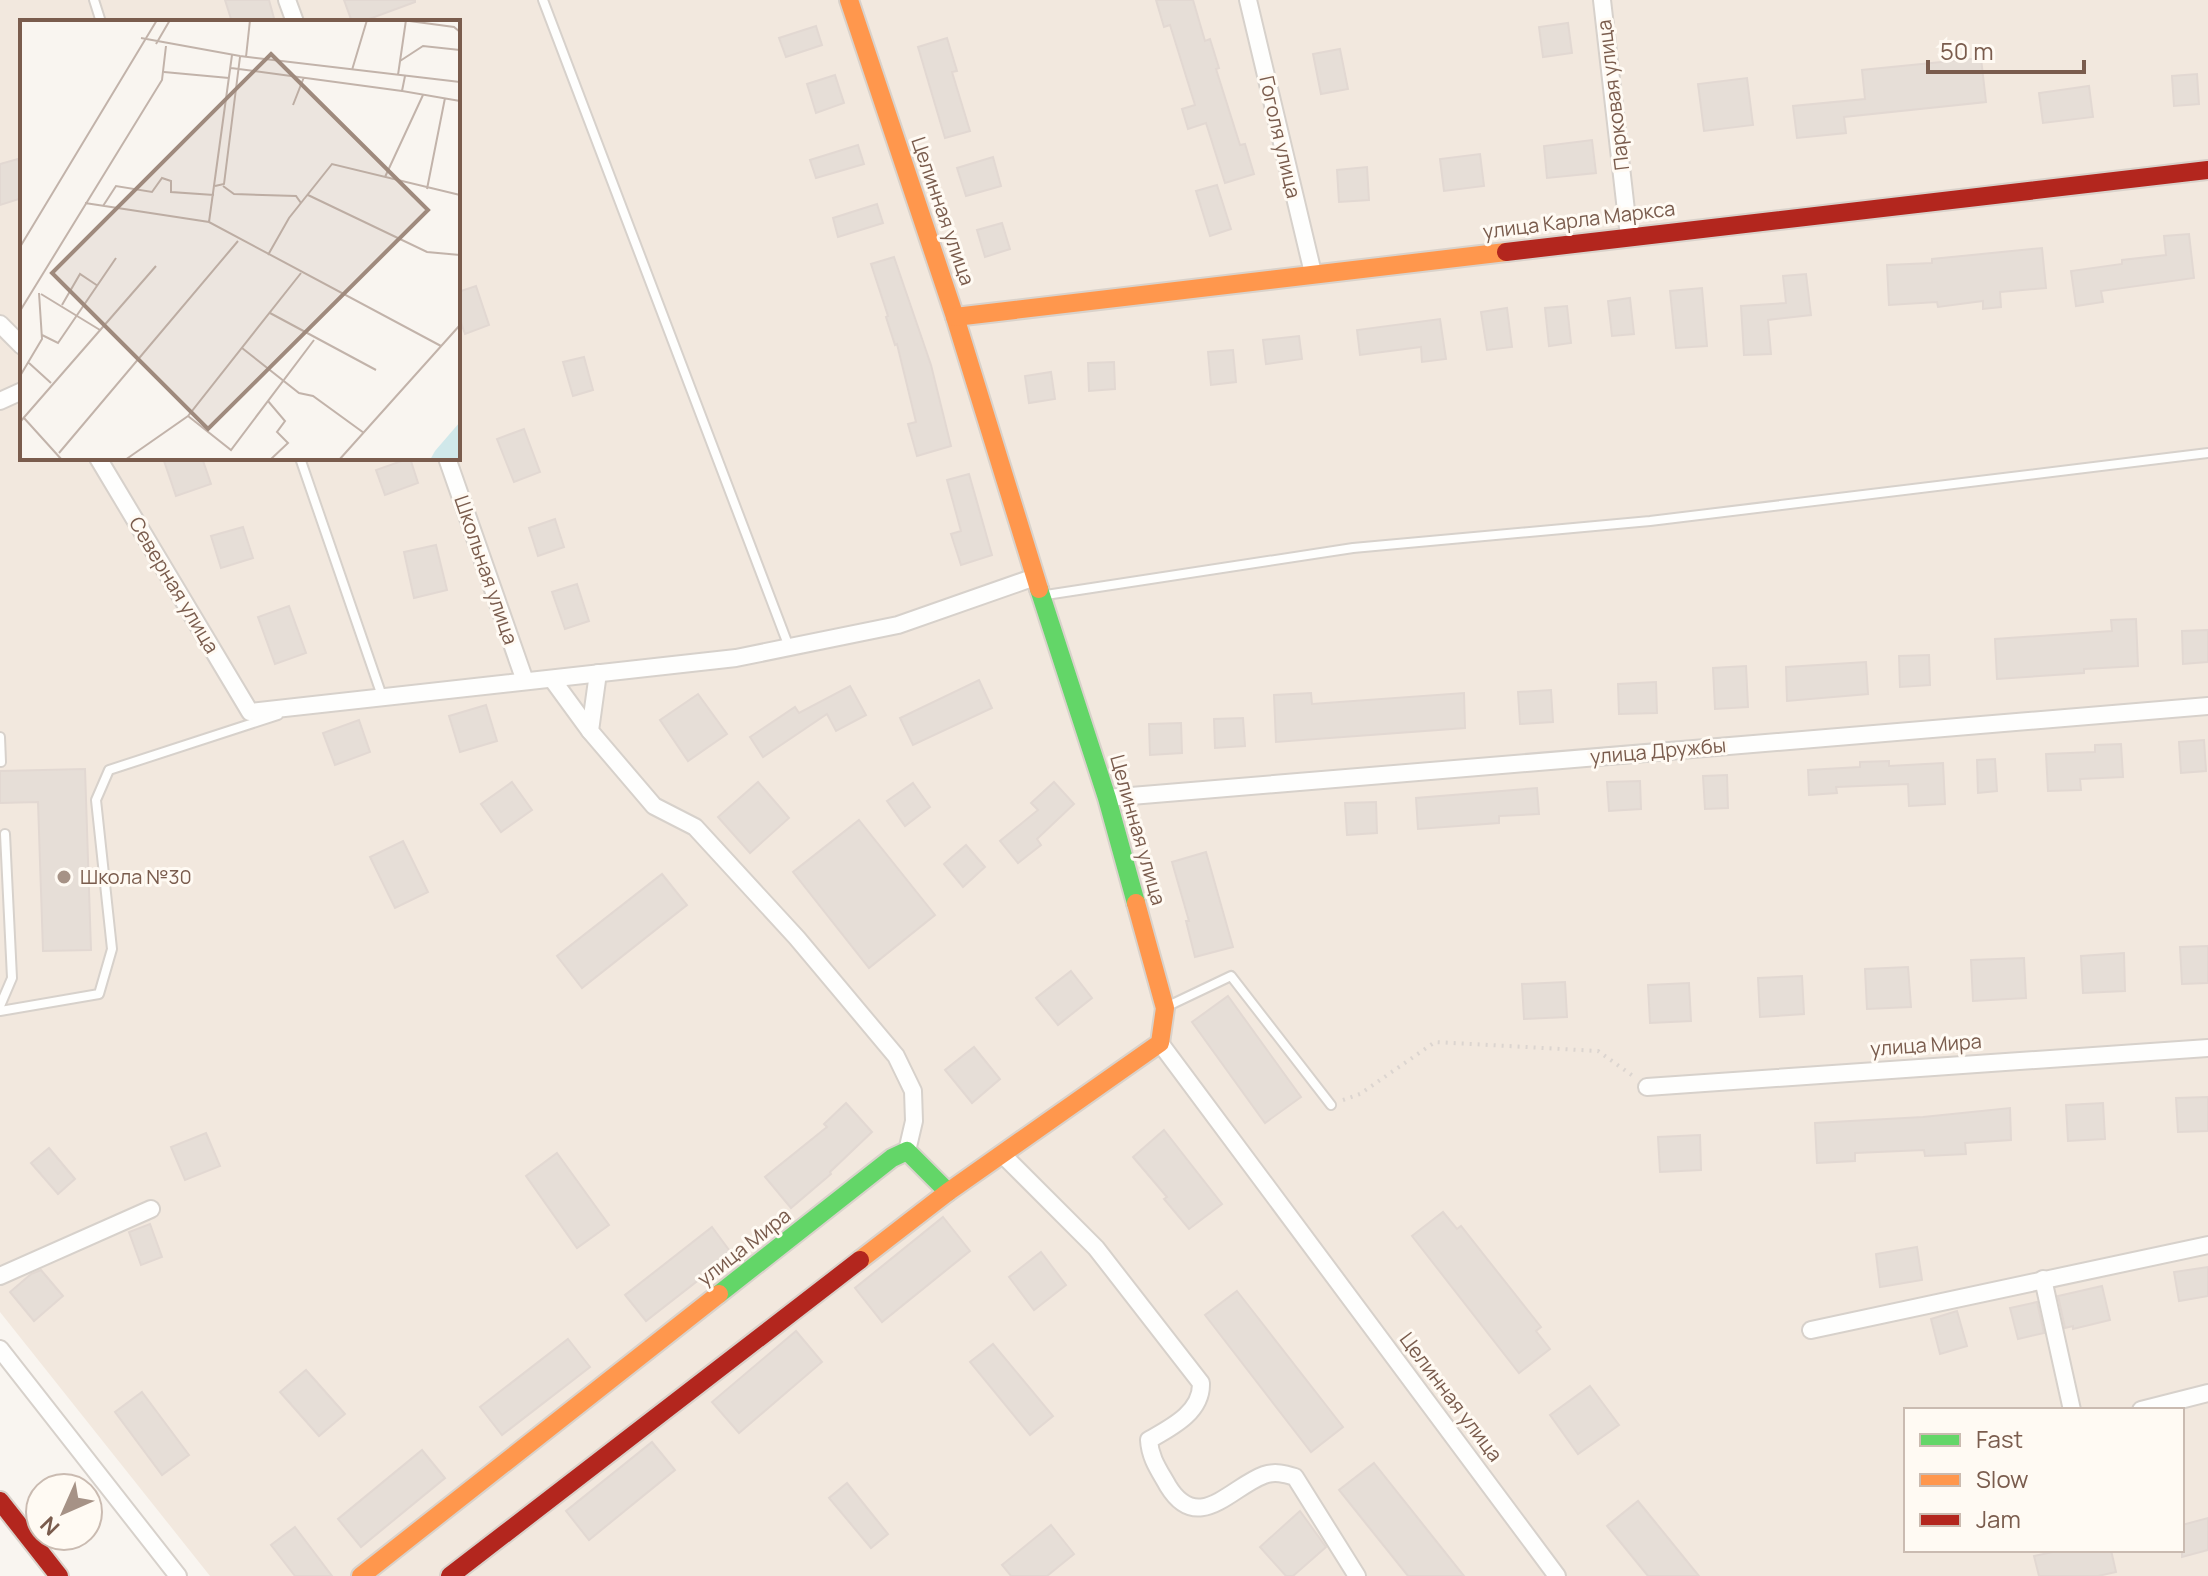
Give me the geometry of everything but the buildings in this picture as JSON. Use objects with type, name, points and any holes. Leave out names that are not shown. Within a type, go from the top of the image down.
[{"type":"street","points":[[287,0],[294,20]]},
{"type":"street","name":"Целинная улица","points":[[849,0],[955,317],[1107,798],[1165,1008],[1160,1043],[1557,1576]]},
{"type":"street","name":"Гоголя улица","points":[[1248,0],[1313,273]]},
{"type":"street","name":"Парковая улица","points":[[1602,0],[1629,237]]},
{"type":"street","name":"улица Карла Маркса","points":[[955,317],[2208,170]]},
{"type":"street","points":[[0,324],[20,344]]},
{"type":"street","points":[[0,401],[20,392]]},
{"type":"street","name":"Северная улица","points":[[99,460],[250,712],[309,705]]},
{"type":"street","name":"Школьная улица","points":[[448,460],[525,681]]},
{"type":"street","points":[[309,705],[736,658],[898,625],[1035,577]]},
{"type":"street","points":[[590,731],[598,673]]},
{"type":"street","points":[[552,679],[590,731],[654,806],[695,827],[797,938],[896,1056],[913,1091],[914,1121],[907,1151],[948,1192]]},
{"type":"street","name":"улица Дружбы","points":[[1107,798],[2208,706]]},
{"type":"street","points":[[450,1576],[948,1192],[1160,1043]]},
{"type":"street","name":"улица Мира","points":[[1647,1087],[2208,1048]]},
{"type":"street","name":"улица Мира","points":[[361,1576],[880,1168],[907,1151]]},
{"type":"street","points":[[1002,1154],[1096,1248],[1201,1383],[1201,1396],[1195,1408],[1149,1440],[1150,1456],[1176,1499],[1195,1507],[1208,1508],[1264,1475],[1277,1472],[1295,1477],[1357,1576]]},
{"type":"street","points":[[0,1276],[151,1209]]},
{"type":"street","points":[[1811,1330],[2208,1245]]},
{"type":"street","points":[[2043,1279],[2072,1408]]},
{"type":"street","points":[[0,1349],[178,1576]]},
{"type":"street","points":[[2149,1408],[2208,1393]]},
{"type":"street","points":[[0,1501],[59,1576]]},
{"type":"lane","points":[[94,0],[100,20]]},
{"type":"lane","points":[[543,0],[789,647]]},
{"type":"lane","points":[[1041,595],[1353,548],[1650,521],[2208,453]]},
{"type":"lane","points":[[301,460],[382,697]]},
{"type":"lane","points":[[5,834],[5,933],[12,978],[0,1009],[99,994],[112,949],[96,800],[109,770],[309,705]]},
{"type":"lane","points":[[0,737],[1,762]]},
{"type":"lane","points":[[1165,1008],[1231,976],[1331,1105]]},
{"type":"path","points":[[1331,1105],[1360,1094],[1435,1042],[1598,1051],[1647,1087]]},
{"type":"shaded area","points":[[0,0],[2208,0],[2208,1576],[210,1576],[0,1312]]},
{"type":"traffic: fast","points":[[1039,589],[1107,798],[1136,903]]},
{"type":"traffic: fast","points":[[719,1294],[892,1158],[907,1151],[948,1192]]},
{"type":"traffic: slow","points":[[849,0],[955,317],[1039,589]]},
{"type":"traffic: slow","points":[[955,317],[1506,252]]},
{"type":"traffic: slow","points":[[860,1260],[948,1192],[1160,1043],[1165,1008],[1136,903]]},
{"type":"traffic: slow","points":[[361,1576],[719,1294]]},
{"type":"traffic: jam","points":[[1506,252],[2208,170]]},
{"type":"traffic: jam","points":[[450,1576],[860,1260]]},
{"type":"traffic: jam","points":[[0,1501],[59,1576]]},
{"type":"place","name":"Школа №30","points":[[64,877]]}]
